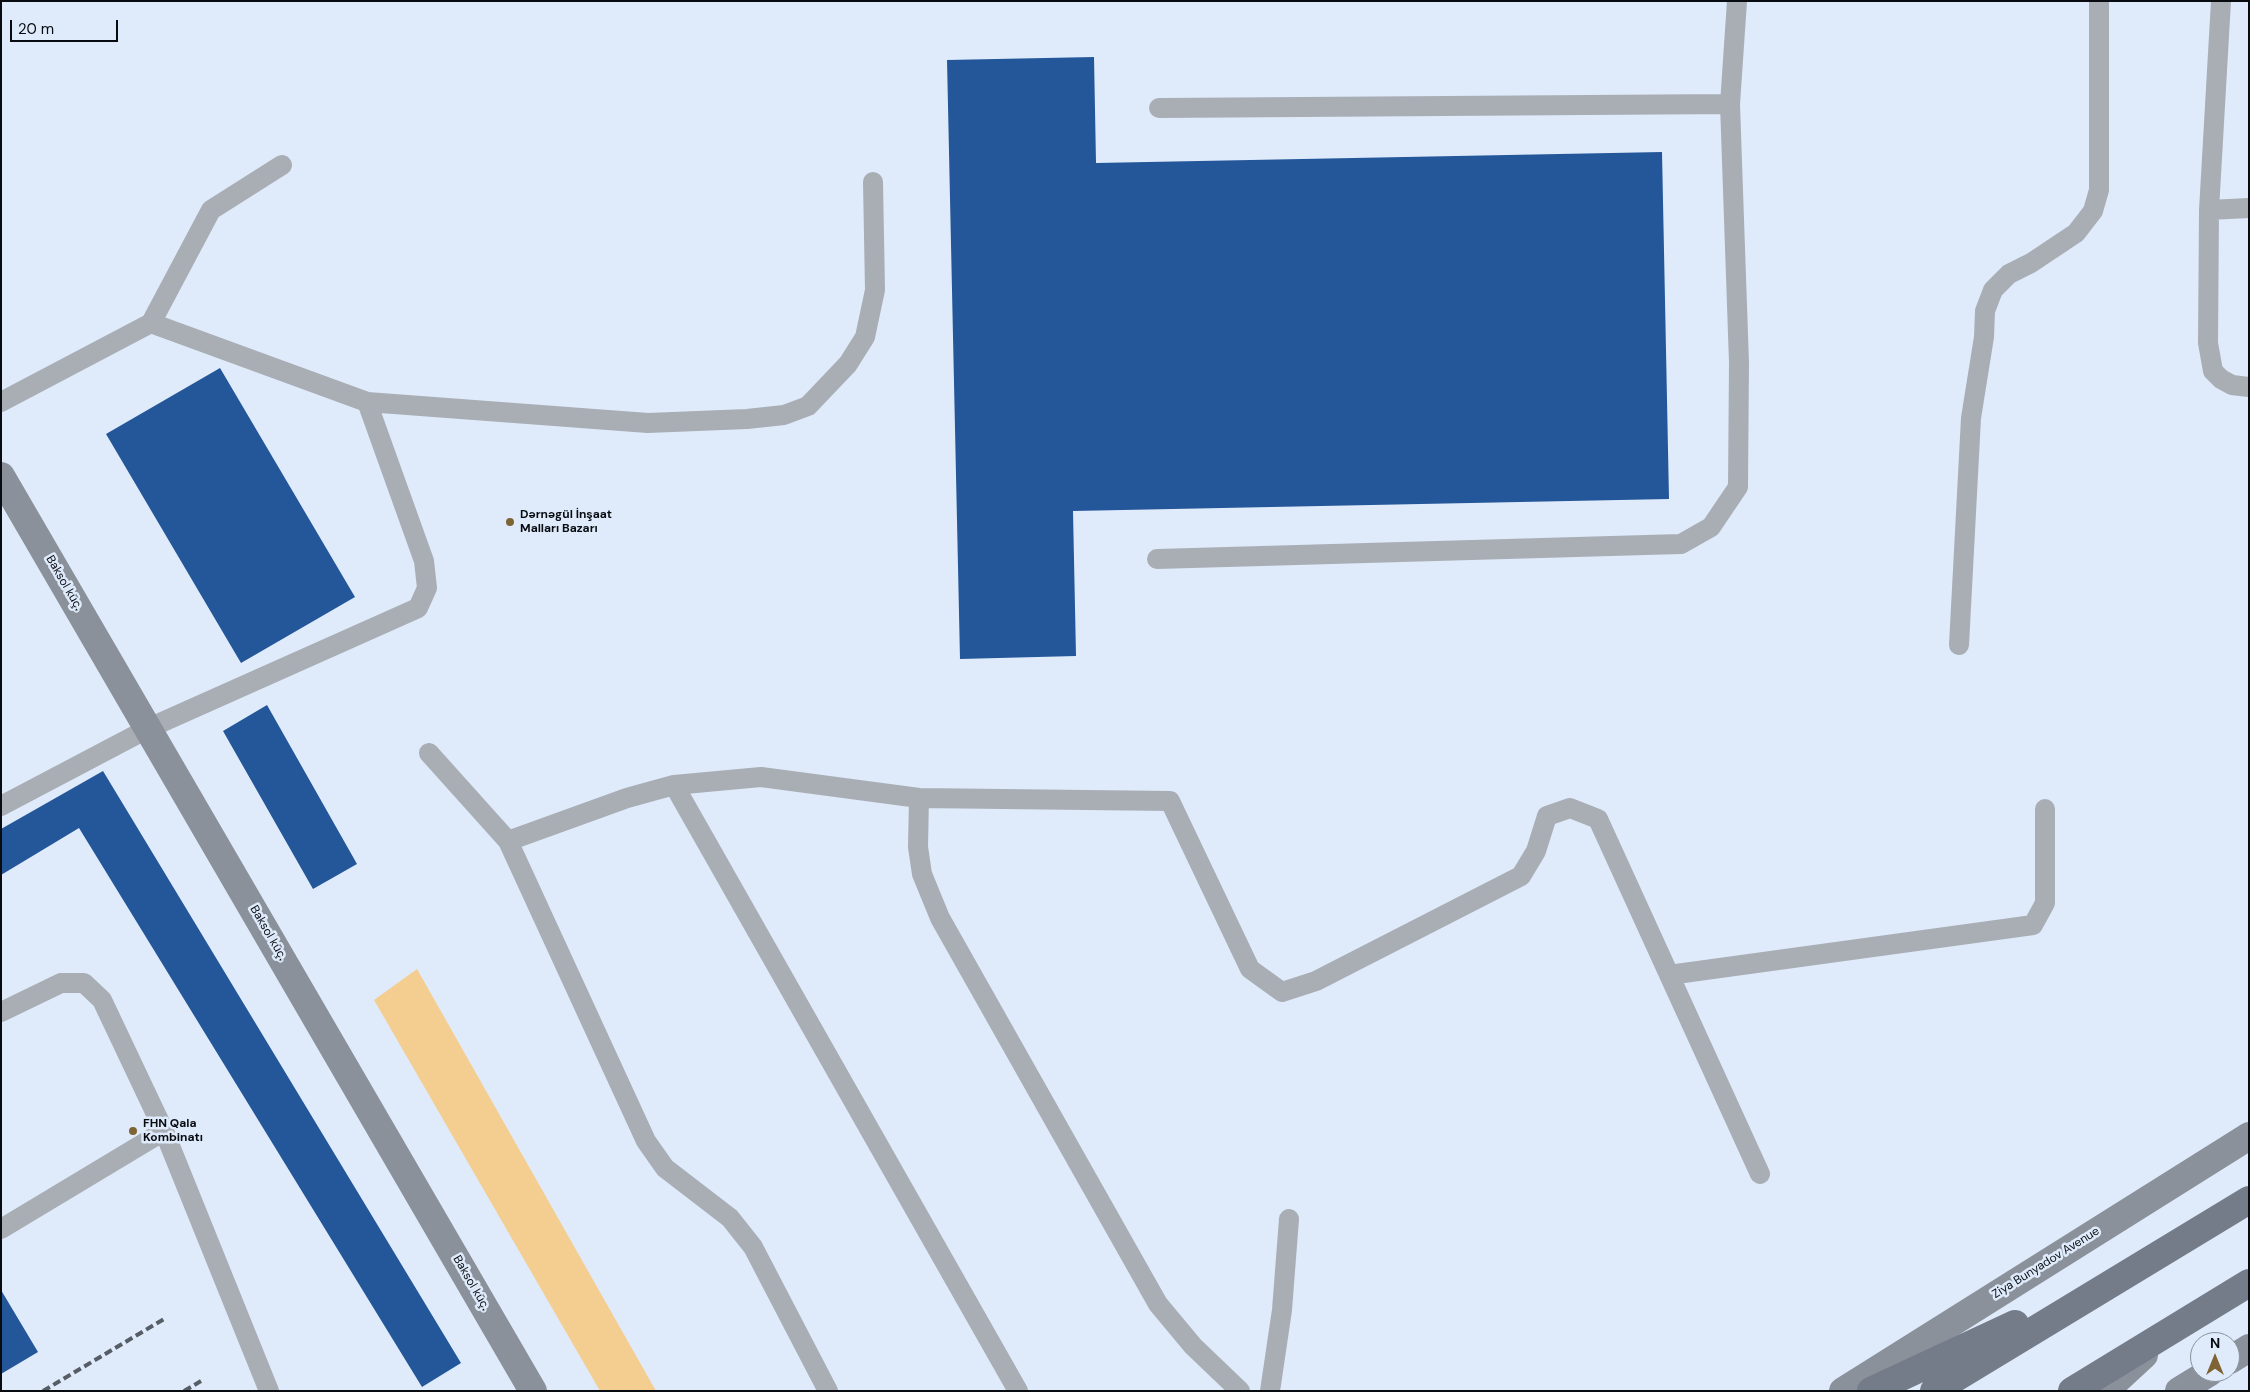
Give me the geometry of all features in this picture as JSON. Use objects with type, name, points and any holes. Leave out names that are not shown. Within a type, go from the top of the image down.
[{"type":"main road","name":"Baksol küç.","points":[[1,476],[533,1391]]},
{"type":"main road","name":"Ziya Bunyadov Avenue","points":[[1843,1391],[2249,1136]]},
{"type":"main road","points":[[1934,1391],[2249,1200]]},
{"type":"main road","points":[[1871,1391],[2137,1268]]},
{"type":"main road","points":[[2072,1391],[2249,1282]]},
{"type":"main road","points":[[2105,1391],[2174,1327]]},
{"type":"main road","points":[[2179,1391],[2194,1382]]},
{"type":"lane","points":[[1157,559],[1681,544],[1711,527],[1738,486],[1739,363],[1730,104],[1737,1]]},
{"type":"lane","points":[[1960,645],[1971,418],[1984,337],[1985,312],[1993,290],[2009,274],[2031,263],[2076,233],[2093,211],[2099,190],[2099,1]]},
{"type":"lane","points":[[2221,1],[2209,210],[2209,357],[2213,371],[2221,379],[2232,385],[2249,387]]},
{"type":"lane","points":[[1159,108],[1730,104]]},
{"type":"lane","points":[[1,402],[151,323],[211,210],[282,165]]},
{"type":"lane","points":[[151,323],[367,402],[648,423],[747,419],[784,415],[808,406],[848,364],[865,337],[875,290],[873,182]]},
{"type":"lane","points":[[2209,210],[2249,208]]},
{"type":"lane","points":[[1,806],[149,728],[418,608],[427,588],[424,562],[367,402]]},
{"type":"lane","points":[[429,753],[508,842],[646,1141],[665,1168],[730,1218],[753,1247],[828,1391]]},
{"type":"lane","points":[[508,842],[626,798],[674,785],[761,777],[919,798],[1170,801],[1250,969],[1282,992],[1316,981],[1522,876],[1536,851],[1547,816],[1570,808],[1598,819],[1760,1174]]},
{"type":"lane","points":[[674,785],[1018,1391]]},
{"type":"lane","points":[[919,798],[918,848],[922,874],[940,918],[1158,1304],[1193,1346],[1240,1391]]},
{"type":"lane","points":[[1669,975],[2033,925],[2045,903],[2045,809]]},
{"type":"lane","points":[[1,1012],[61,983],[84,983],[102,1000],[164,1131],[269,1391]]},
{"type":"lane","points":[[1,1229],[164,1131]]},
{"type":"lane","points":[[1270,1391],[1282,1310],[1289,1219]]},
{"type":"shaded area","points":[[417,969],[656,1391],[600,1391],[374,1000]]},
{"type":"building","points":[[1094,57],[1096,163],[1662,152],[1669,499],[1073,511],[1076,656],[960,659],[947,60]]},
{"type":"building","points":[[220,368],[355,597],[241,663],[106,434]]},
{"type":"building","points":[[267,705],[357,864],[313,889],[223,731]]},
{"type":"building","points":[[103,771],[461,1363],[422,1387],[79,828],[1,875],[1,829]]},
{"type":"building","points":[[1,1290],[38,1352],[1,1374]]},
{"type":"railway","points":[[43,1391],[164,1319]]},
{"type":"railway","points":[[184,1391],[201,1381]]},
{"type":"place","name":"Dərnəgül İnşaat Malları Bazarı","points":[[510,522]]},
{"type":"place","name":"FHN Qala Kombinatı","points":[[133,1131]]}]
